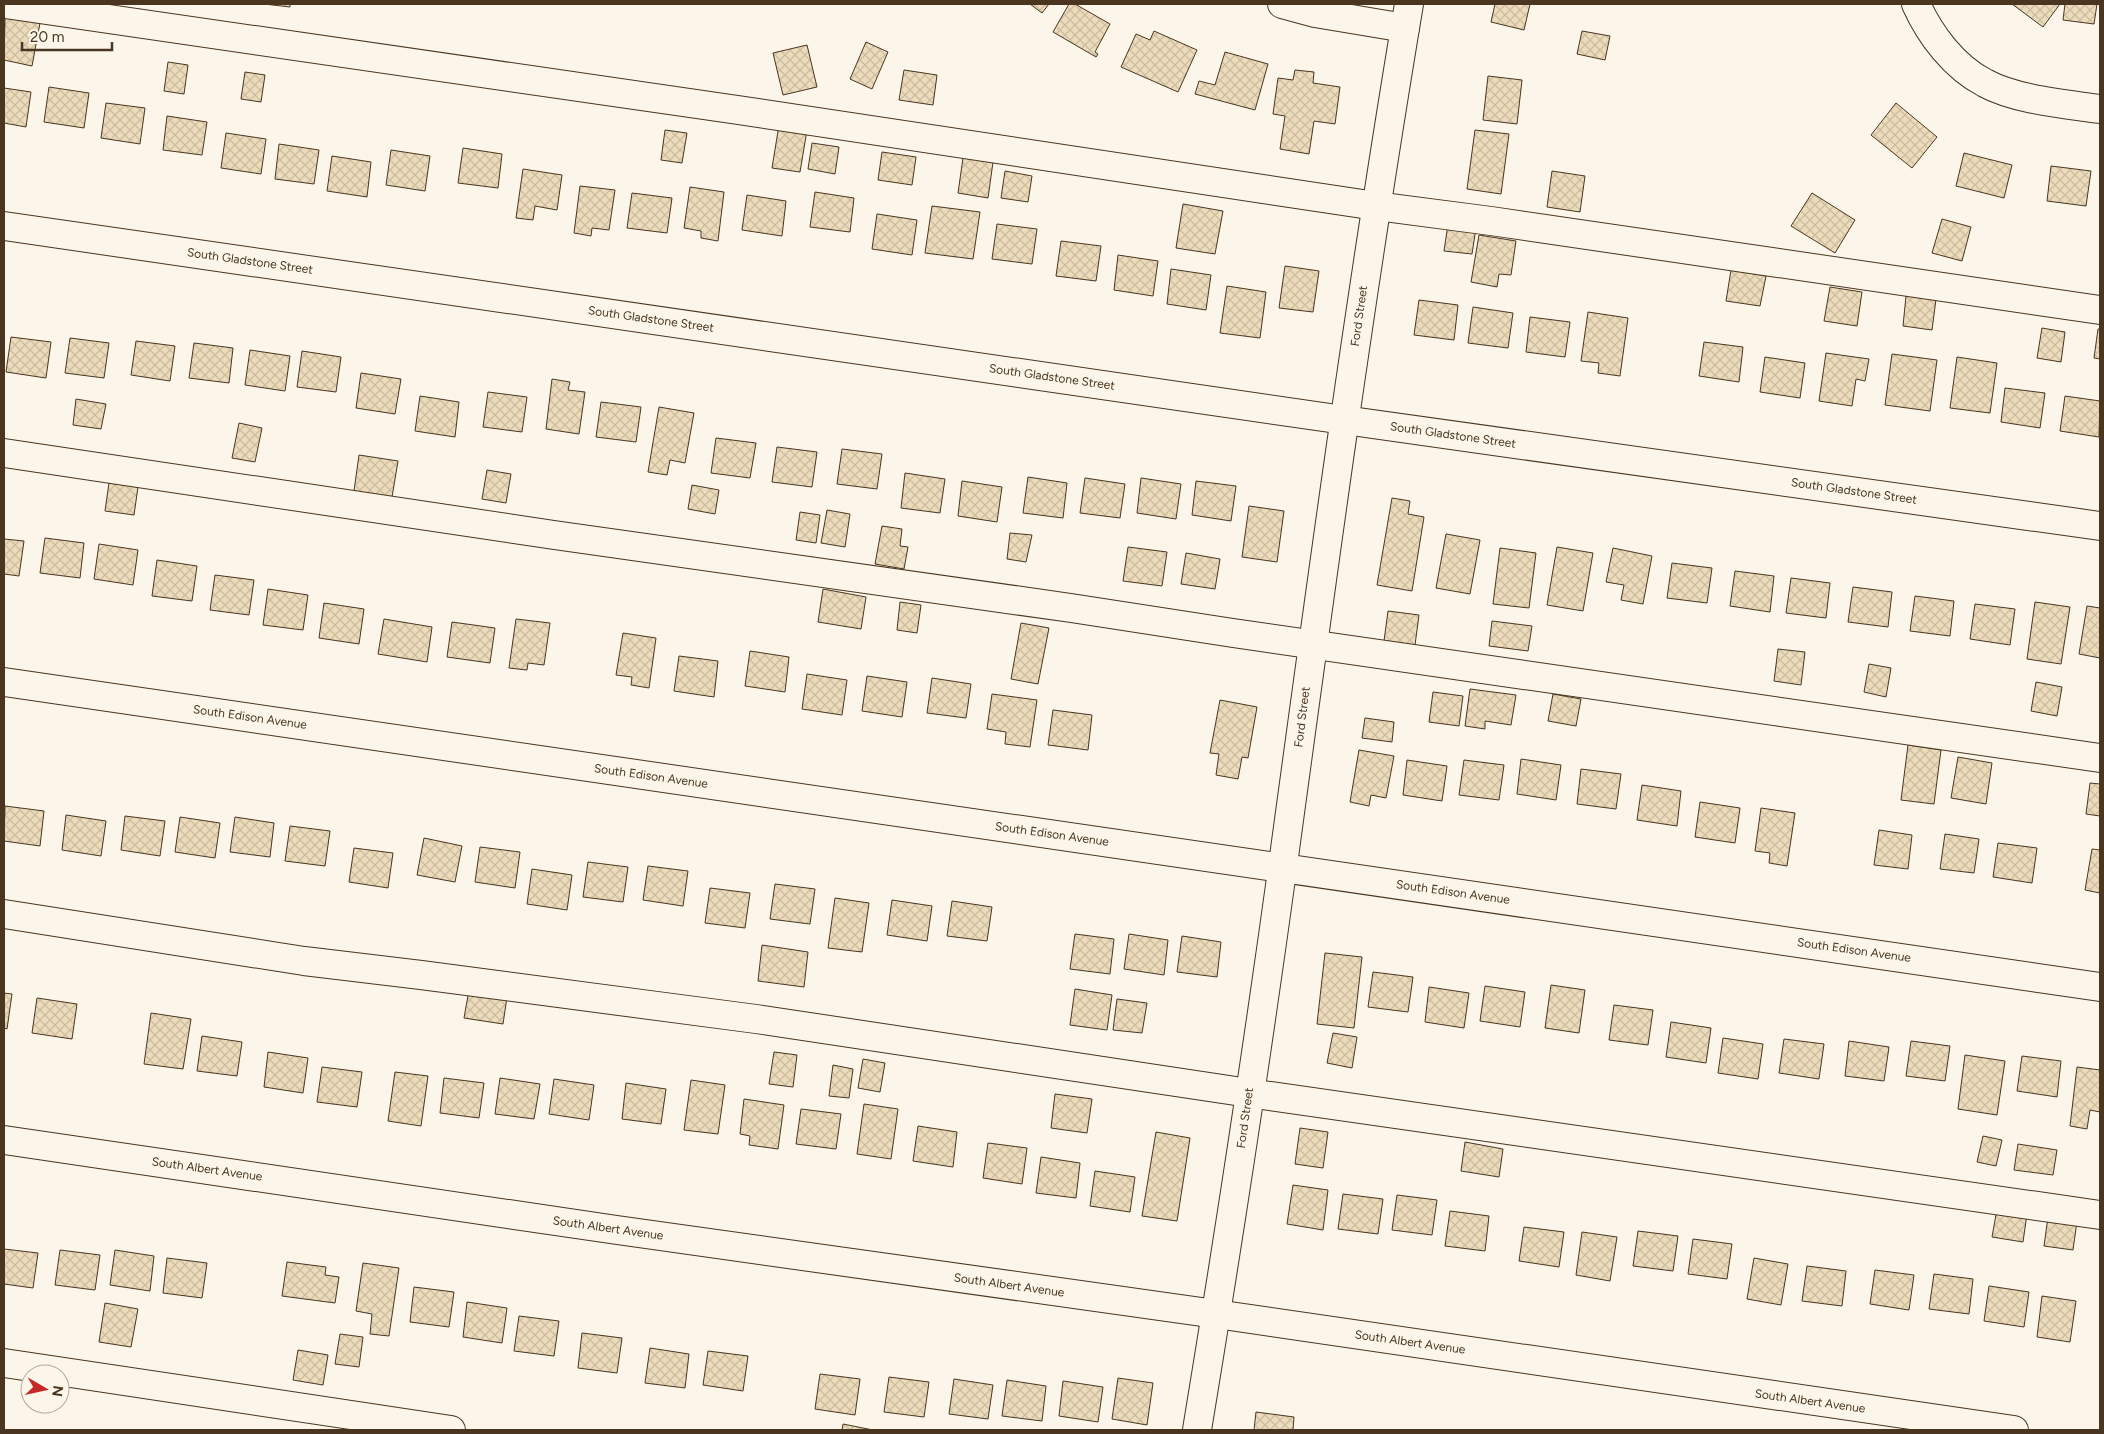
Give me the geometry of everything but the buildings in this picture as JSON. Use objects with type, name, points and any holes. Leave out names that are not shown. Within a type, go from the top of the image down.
[{"type":"street","points":[[5,4],[738,110],[1376,206],[1491,221],[2100,310]]},
{"type":"street","points":[[1282,4],[1316,14],[1407,16]]},
{"type":"street","points":[[1916,4],[1923,19],[1943,48],[1970,73],[1986,84],[2030,98],[2100,109]]},
{"type":"street","name":"Ford Street","points":[[1197,1430],[1283,867],[1344,420],[1407,16]]},
{"type":"street","name":"South Gladstone Street","points":[[4,226],[1344,420],[2100,526]]},
{"type":"street","points":[[4,453],[554,535],[1071,608],[2100,758]]},
{"type":"street","name":"South Edison Avenue","points":[[4,682],[2100,987]]},
{"type":"street","points":[[4,914],[304,961],[756,1020],[2100,1215]]},
{"type":"street","name":"South Albert Avenue","points":[[4,1140],[617,1230],[1216,1314],[2014,1430]]},
{"type":"street","points":[[4,1364],[451,1430]]}]
